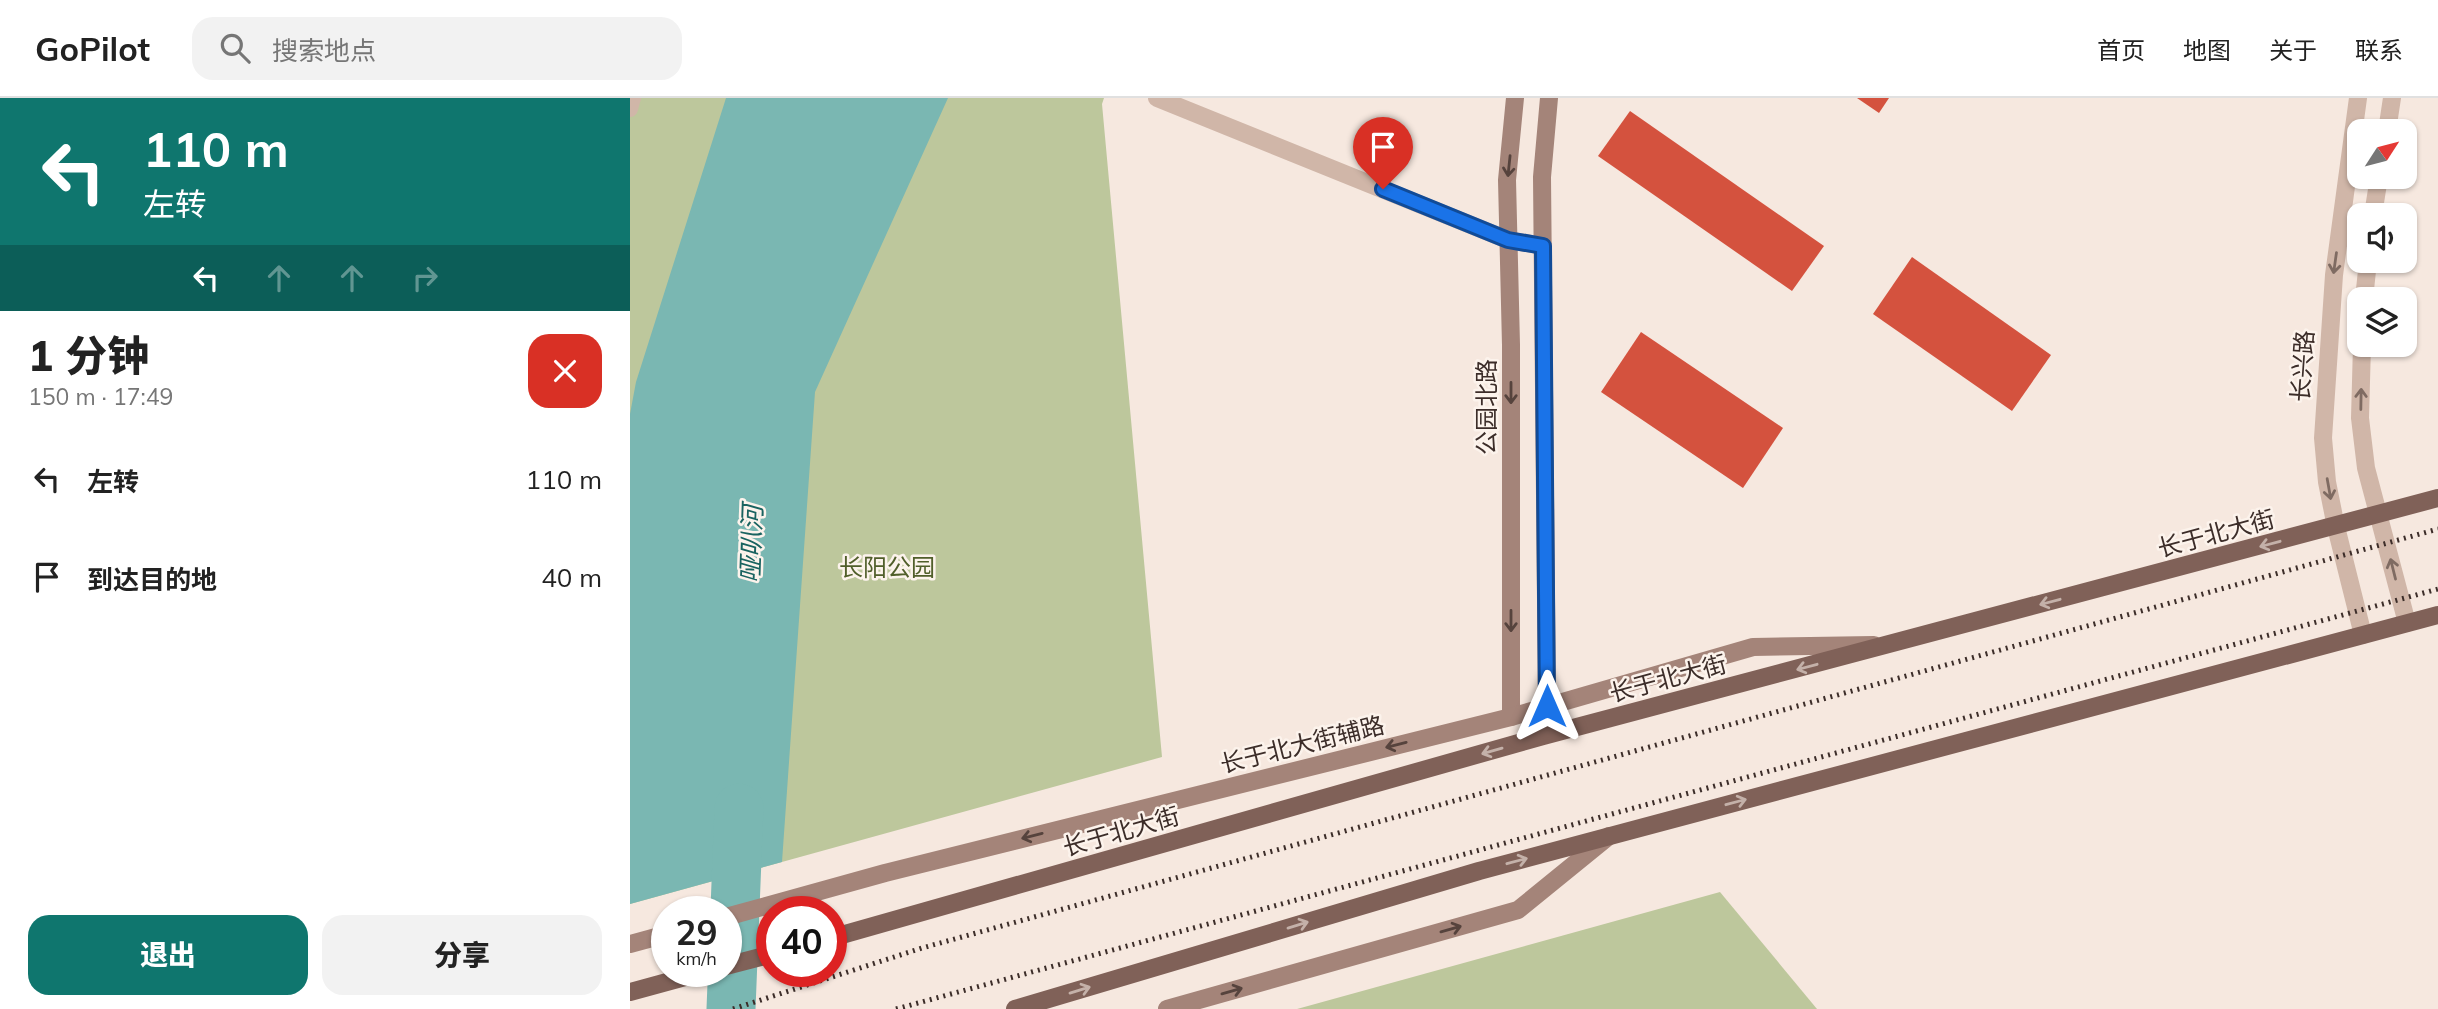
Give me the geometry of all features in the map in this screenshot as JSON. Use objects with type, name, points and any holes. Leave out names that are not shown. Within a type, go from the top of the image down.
[{"type":"main road","name":"长于北大街","points":[[847,934],[1543,736],[2438,498]]},
{"type":"main road","points":[[1015,1009],[1479,871],[2438,615]]},
{"type":"main road","points":[[630,992],[651,986]]},
{"type":"street","points":[[1157,98],[1508,240],[1543,246]]},
{"type":"street","name":"公园北路","points":[[1511,717],[1511,345],[1507,180],[1515,98]]},
{"type":"street","points":[[1547,706],[1542,177],[1549,98]]},
{"type":"street","name":"长兴路","points":[[2358,98],[2333,275],[2323,438],[2336,527],[2363,635]]},
{"type":"street","points":[[2389,119],[2392,98]]},
{"type":"street","points":[[2362,357],[2360,418],[2366,468],[2407,623]]},
{"type":"street","name":"长于北大街辅路","points":[[742,913],[1511,717],[1753,647],[1892,644]]},
{"type":"street","points":[[1167,1009],[1518,910],[1609,836]]},
{"type":"street","points":[[630,944],[651,938]]},
{"type":"lane","points":[[630,109],[634,98]]},
{"type":"green space","name":"长阳公园","points":[[630,98],[1104,98],[1102,104],[1162,757],[651,896],[630,904]]},
{"type":"green space","points":[[1720,892],[1817,1009],[1297,1009]]},
{"type":"water","points":[[726,98],[948,98],[815,392],[782,862],[651,896],[630,904],[630,414],[636,382]]},
{"type":"building","points":[[1857,98],[1889,98],[1879,113]]},
{"type":"building","points":[[1630,111],[1824,246],[1792,291],[1598,156]]},
{"type":"building","points":[[1912,257],[2051,355],[2012,411],[1873,314]]},
{"type":"building","points":[[1641,332],[1783,428],[1743,488],[1601,392]]},
{"type":"waterway","name":"哑叭河","points":[[731,1009],[739,808]]},
{"type":"railway","points":[[733,1009],[922,948],[2438,529]]},
{"type":"railway","points":[[896,1009],[2438,589]]},
{"type":"route","points":[[1383,189],[1508,240],[1543,246],[1547,706]]}]
